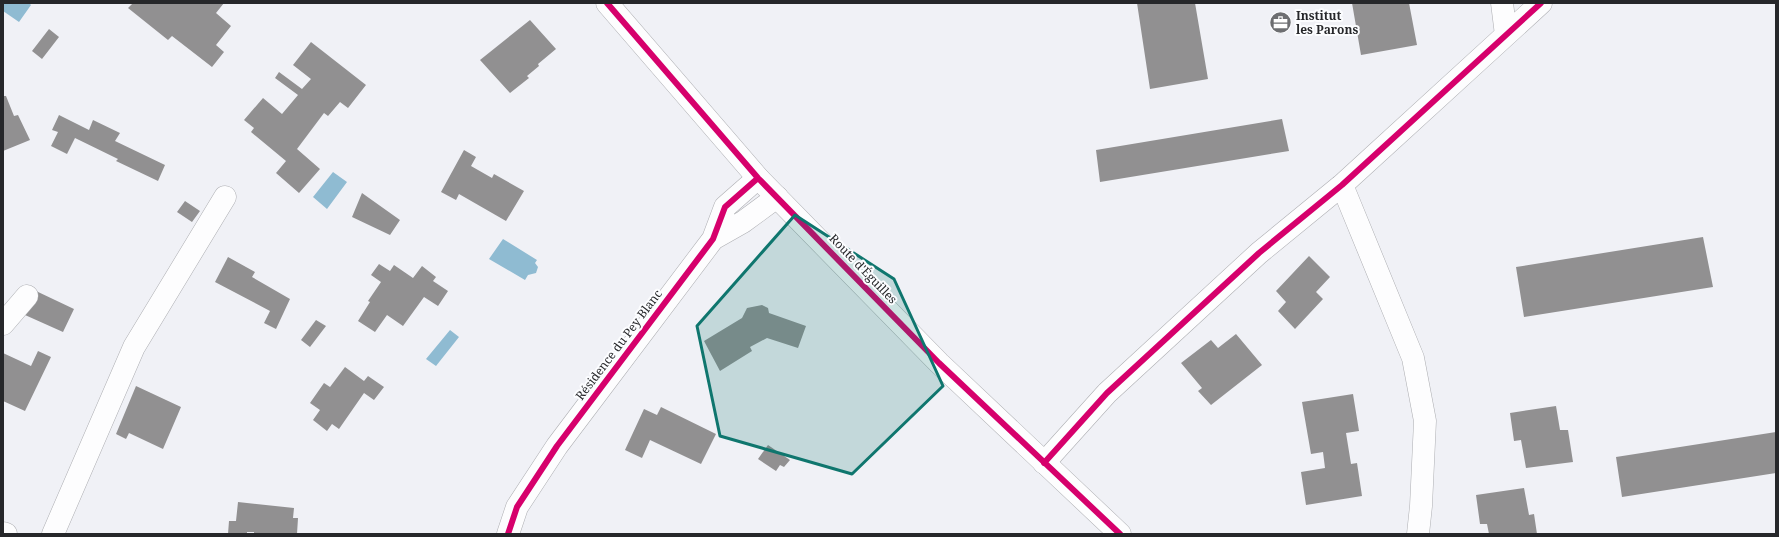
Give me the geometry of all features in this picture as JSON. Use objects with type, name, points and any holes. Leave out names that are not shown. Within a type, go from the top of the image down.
[{"type":"street","name":"Route d'Éguilles","points":[[607,3],[758,178],[938,363],[1120,534]]},
{"type":"street","points":[[1502,3],[1506,36]]},
{"type":"street","points":[[1044,463],[1107,393],[1259,253],[1342,185],[1541,3]]},
{"type":"street","name":"Résidence du Pey Blanc","points":[[508,534],[517,507],[557,446],[713,239],[725,207],[758,178]]},
{"type":"street","points":[[1342,185],[1413,358],[1425,421],[1422,506],[1418,534]]},
{"type":"street","points":[[52,534],[134,347],[225,197]]},
{"type":"street","name":"Résidence du Pey Blanc","points":[[713,239],[743,222],[777,197]]},
{"type":"street","points":[[3,324],[27,296]]},
{"type":"highlighted area","points":[[795,215],[894,279],[943,386],[852,474],[720,436],[697,326]]},
{"type":"water","points":[[3,3],[29,3],[31,5],[19,22],[3,11]]},
{"type":"water","points":[[333,172],[347,182],[327,209],[313,197]]},
{"type":"water","points":[[503,239],[537,260],[535,263],[538,267],[536,273],[528,275],[525,280],[489,259]]},
{"type":"water","points":[[450,330],[459,337],[436,366],[426,359]]},
{"type":"building","points":[[133,3],[224,3],[216,13],[231,26],[216,45],[224,52],[212,67],[172,36],[168,40],[128,8]]},
{"type":"building","points":[[1137,3],[1195,3],[1208,79],[1150,89]]},
{"type":"building","points":[[1352,3],[1409,3],[1417,45],[1361,55]]},
{"type":"building","points":[[530,20],[556,49],[538,64],[539,66],[527,76],[529,78],[510,93],[480,60]]},
{"type":"building","points":[[49,29],[59,37],[42,59],[32,51]]},
{"type":"building","points":[[311,42],[366,85],[348,108],[340,102],[328,116],[324,113],[297,149],[320,169],[299,193],[276,173],[286,161],[251,132],[254,128],[244,120],[263,98],[282,114],[298,95],[275,78],[279,72],[302,89],[311,79],[293,65]]},
{"type":"building","points":[[3,96],[6,96],[14,116],[18,115],[30,140],[3,151]]},
{"type":"building","points":[[59,115],[89,130],[93,120],[120,133],[115,141],[165,165],[158,181],[116,161],[118,159],[75,138],[67,154],[51,146],[58,132],[52,130]]},
{"type":"building","points":[[1282,119],[1289,151],[1100,182],[1096,150]]},
{"type":"building","points":[[464,150],[476,157],[471,166],[492,178],[494,174],[524,191],[506,221],[459,194],[456,200],[441,192]]},
{"type":"building","points":[[362,193],[400,220],[390,235],[352,217]]},
{"type":"building","points":[[185,201],[200,211],[192,222],[177,212]]},
{"type":"building","points":[[1703,237],[1713,287],[1524,317],[1516,267]]},
{"type":"building","points":[[1309,256],[1330,277],[1316,292],[1323,299],[1295,329],[1278,311],[1286,302],[1276,291]]},
{"type":"building","points":[[228,257],[255,272],[252,277],[290,299],[276,329],[264,323],[270,311],[215,282]]},
{"type":"building","points":[[379,264],[390,271],[394,265],[413,278],[422,266],[436,277],[433,281],[448,291],[438,306],[424,297],[403,326],[387,315],[375,332],[358,321],[370,302],[368,301],[381,282],[371,275]]},
{"type":"building","points":[[36,291],[74,309],[63,332],[25,315]]},
{"type":"building","points":[[762,305],[768,308],[769,313],[806,326],[798,348],[767,338],[750,347],[752,351],[720,371],[704,341],[742,318],[747,308]]},
{"type":"building","points":[[316,320],[326,326],[310,347],[301,340]]},
{"type":"building","points":[[1236,334],[1262,365],[1211,405],[1198,391],[1202,388],[1181,363],[1211,340],[1218,348]]},
{"type":"building","points":[[38,351],[51,357],[25,411],[3,401],[3,353],[31,366]]},
{"type":"building","points":[[345,367],[364,381],[368,376],[384,387],[374,400],[364,393],[339,429],[332,424],[327,431],[313,420],[320,410],[310,403],[324,383],[330,387]]},
{"type":"building","points":[[136,386],[181,407],[163,449],[129,433],[126,439],[116,434]]},
{"type":"building","points":[[1353,394],[1359,431],[1346,433],[1351,464],[1357,463],[1362,496],[1306,505],[1301,472],[1325,468],[1323,452],[1311,454],[1302,402]]},
{"type":"building","points":[[1556,406],[1560,430],[1568,430],[1573,462],[1526,468],[1521,440],[1514,441],[1510,413]]},
{"type":"building","points":[[661,407],[716,434],[701,464],[650,440],[642,458],[625,450],[644,409],[657,415]]},
{"type":"building","points":[[1776,432],[1776,473],[1622,497],[1616,457]]},
{"type":"building","points":[[768,445],[790,460],[784,467],[780,465],[776,471],[758,459]]},
{"type":"building","points":[[1524,488],[1529,515],[1534,514],[1537,534],[1489,534],[1487,524],[1480,524],[1476,495]]},
{"type":"building","points":[[238,502],[294,508],[293,518],[298,518],[297,534],[254,534],[254,532],[247,532],[247,534],[228,534],[229,521],[236,521]]},
{"type":"cycle path","points":[[607,3],[758,178],[939,363],[1120,534]]},
{"type":"cycle path","points":[[1044,463],[1107,393],[1259,253],[1342,185],[1541,3]]},
{"type":"cycle path","points":[[508,534],[517,507],[557,446],[713,239],[725,207],[758,178]]},
{"type":"place","name":"Institut les Parons","points":[[1280,23]]}]
